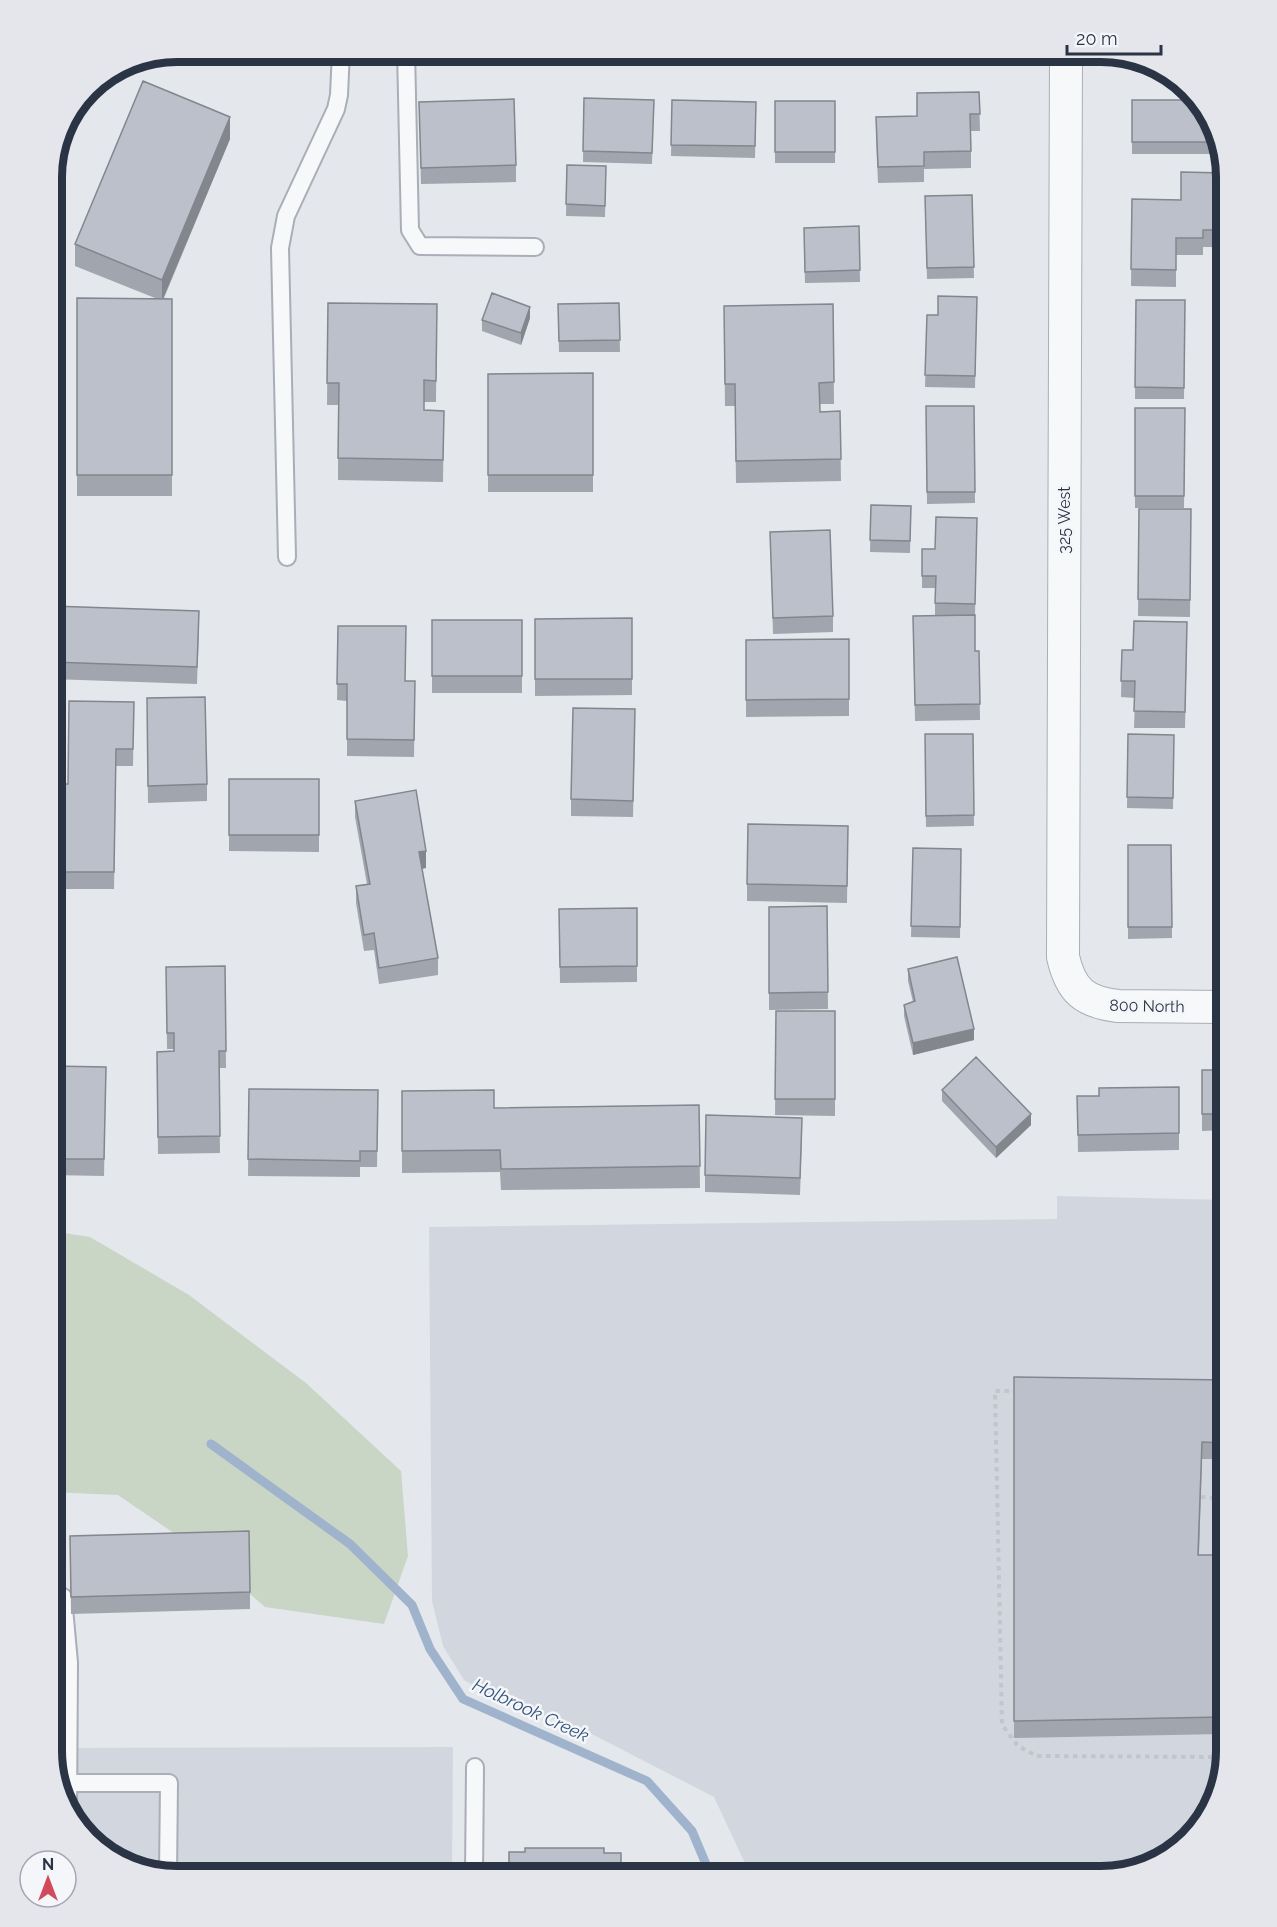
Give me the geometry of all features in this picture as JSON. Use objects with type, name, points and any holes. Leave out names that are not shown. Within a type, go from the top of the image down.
[{"type":"street","name":"325 West","points":[[1066,62],[1062,942],[1066,973],[1074,988]]},
{"type":"street","name":"800 North","points":[[1074,988],[1086,998],[1101,1004],[1216,1007]]},
{"type":"lane","points":[[287,557],[280,248],[286,216],[336,109],[340,62]]},
{"type":"lane","points":[[406,62],[411,230],[420,246],[534,247]]},
{"type":"lane","points":[[62,1598],[68,1652],[68,1788]]},
{"type":"lane","points":[[474,1865],[475,1767]]},
{"type":"lane","points":[[68,1783],[169,1784],[168,1865]]},
{"type":"path","points":[[1029,1391],[995,1390],[1002,1725],[1018,1746],[1037,1756],[1216,1757]]},
{"type":"path","points":[[1201,1497],[1216,1498]]},
{"type":"shaded area","points":[[1057,1196],[1216,1200],[1215,1765],[1212,1780],[1200,1808],[1182,1832],[1170,1842],[1130,1862],[1100,1866],[746,1866],[714,1797],[586,1731],[490,1695],[464,1680],[443,1646],[432,1601],[429,1227],[1057,1219]]},
{"type":"shaded area","points":[[453,1747],[452,1865],[169,1865],[140,1859],[113,1846],[95,1832],[85,1820],[65,1780],[62,1748]]},
{"type":"green space","points":[[62,1233],[90,1237],[189,1295],[306,1383],[401,1471],[408,1556],[384,1624],[265,1607],[203,1553],[118,1495],[62,1492]]},
{"type":"building","points":[[143,81],[230,117],[162,280],[75,244]]},
{"type":"building","points":[[979,92],[980,114],[970,114],[971,151],[924,152],[924,166],[878,167],[876,117],[917,116],[917,93]]},
{"type":"building","points":[[584,98],[654,100],[652,153],[583,151]]},
{"type":"building","points":[[514,99],[516,165],[421,168],[419,102]]},
{"type":"building","points":[[672,100],[756,102],[755,146],[671,145]]},
{"type":"building","points":[[1132,100],[1186,100],[1200,119],[1210,142],[1132,142]]},
{"type":"building","points":[[775,101],[835,101],[835,152],[775,152]]},
{"type":"building","points":[[567,165],[606,166],[605,206],[566,204]]},
{"type":"building","points":[[1181,172],[1216,173],[1216,230],[1203,230],[1203,238],[1176,238],[1176,270],[1131,269],[1132,199],[1181,200]]},
{"type":"building","points":[[972,195],[974,267],[927,268],[925,196]]},
{"type":"building","points":[[859,226],[860,270],[805,272],[804,228]]},
{"type":"building","points":[[492,293],[530,307],[521,333],[482,320]]},
{"type":"building","points":[[938,296],[977,297],[975,376],[925,375],[927,315],[938,315]]},
{"type":"building","points":[[77,298],[172,299],[172,475],[77,475]]},
{"type":"building","points":[[1136,300],[1185,300],[1184,388],[1135,387]]},
{"type":"building","points":[[328,303],[437,304],[436,381],[424,380],[424,410],[444,411],[443,460],[338,458],[339,383],[327,383]]},
{"type":"building","points":[[619,303],[620,340],[559,341],[558,304]]},
{"type":"building","points":[[833,304],[834,382],[819,383],[820,412],[840,411],[841,459],[736,461],[735,384],[725,384],[724,306]]},
{"type":"building","points":[[593,373],[593,475],[488,475],[488,374]]},
{"type":"building","points":[[926,406],[974,406],[975,492],[927,492]]},
{"type":"building","points":[[1135,408],[1185,408],[1184,496],[1135,496]]},
{"type":"building","points":[[871,505],[911,506],[910,541],[870,540]]},
{"type":"building","points":[[1139,509],[1191,509],[1190,600],[1138,599]]},
{"type":"building","points":[[936,517],[977,518],[975,604],[935,603],[936,576],[922,576],[922,549],[935,549]]},
{"type":"building","points":[[830,530],[833,616],[773,618],[770,532]]},
{"type":"building","points":[[62,606],[199,611],[197,667],[62,662]]},
{"type":"building","points":[[975,615],[975,651],[979,651],[980,704],[915,705],[913,616]]},
{"type":"building","points":[[632,618],[632,679],[535,679],[535,619]]},
{"type":"building","points":[[432,620],[522,620],[522,676],[432,676]]},
{"type":"building","points":[[1134,621],[1187,622],[1185,712],[1134,711],[1135,681],[1121,681],[1122,650],[1133,650]]},
{"type":"building","points":[[338,626],[406,626],[405,681],[415,681],[414,740],[347,739],[347,684],[337,684]]},
{"type":"building","points":[[849,639],[849,699],[746,700],[746,640]]},
{"type":"building","points":[[205,697],[207,784],[148,786],[147,698]]},
{"type":"building","points":[[69,701],[134,702],[133,749],[116,749],[114,872],[62,872],[62,784],[68,784]]},
{"type":"building","points":[[573,708],[635,709],[633,801],[571,799]]},
{"type":"building","points":[[925,734],[973,734],[974,815],[926,816]]},
{"type":"building","points":[[1128,734],[1174,735],[1173,798],[1127,797]]},
{"type":"building","points":[[229,779],[319,779],[319,835],[229,835]]},
{"type":"building","points":[[416,790],[426,851],[419,852],[438,958],[379,968],[374,933],[364,935],[356,886],[370,884],[355,801]]},
{"type":"building","points":[[748,824],[848,826],[847,886],[747,884]]},
{"type":"building","points":[[1128,845],[1171,845],[1172,927],[1128,927]]},
{"type":"building","points":[[913,848],[961,849],[960,927],[911,926]]},
{"type":"building","points":[[827,906],[828,992],[769,993],[769,907]]},
{"type":"building","points":[[637,908],[637,966],[560,967],[559,909]]},
{"type":"building","points":[[957,957],[974,1029],[913,1043],[904,1005],[915,1001],[908,969]]},
{"type":"building","points":[[225,966],[226,1051],[219,1051],[220,1136],[158,1137],[157,1052],[174,1051],[174,1033],[167,1033],[166,967]]},
{"type":"building","points":[[776,1011],[835,1011],[835,1099],[775,1099]]},
{"type":"building","points":[[976,1057],[1031,1114],[996,1147],[942,1090]]},
{"type":"building","points":[[62,1066],[106,1067],[104,1159],[62,1159]]},
{"type":"building","points":[[1202,1070],[1216,1070],[1216,1114],[1202,1114]]},
{"type":"building","points":[[1179,1087],[1179,1133],[1078,1135],[1077,1096],[1099,1096],[1099,1088]]},
{"type":"building","points":[[249,1089],[378,1090],[377,1151],[360,1151],[360,1161],[248,1159]]},
{"type":"building","points":[[494,1090],[494,1108],[699,1105],[700,1166],[501,1169],[500,1150],[402,1151],[402,1091]]},
{"type":"building","points":[[706,1115],[802,1118],[800,1178],[705,1175]]},
{"type":"building","points":[[1014,1377],[1216,1380],[1216,1443],[1202,1442],[1198,1555],[1216,1555],[1216,1717],[1014,1721]]},
{"type":"building","points":[[249,1531],[250,1592],[71,1597],[70,1536]]},
{"type":"building","points":[[525,1848],[604,1848],[604,1853],[621,1853],[621,1865],[509,1865],[509,1852],[525,1852]]},
{"type":"waterway","name":"Holbrook Creek","points":[[211,1444],[350,1544],[412,1605],[430,1649],[463,1699],[647,1781],[692,1831],[707,1866]]}]
